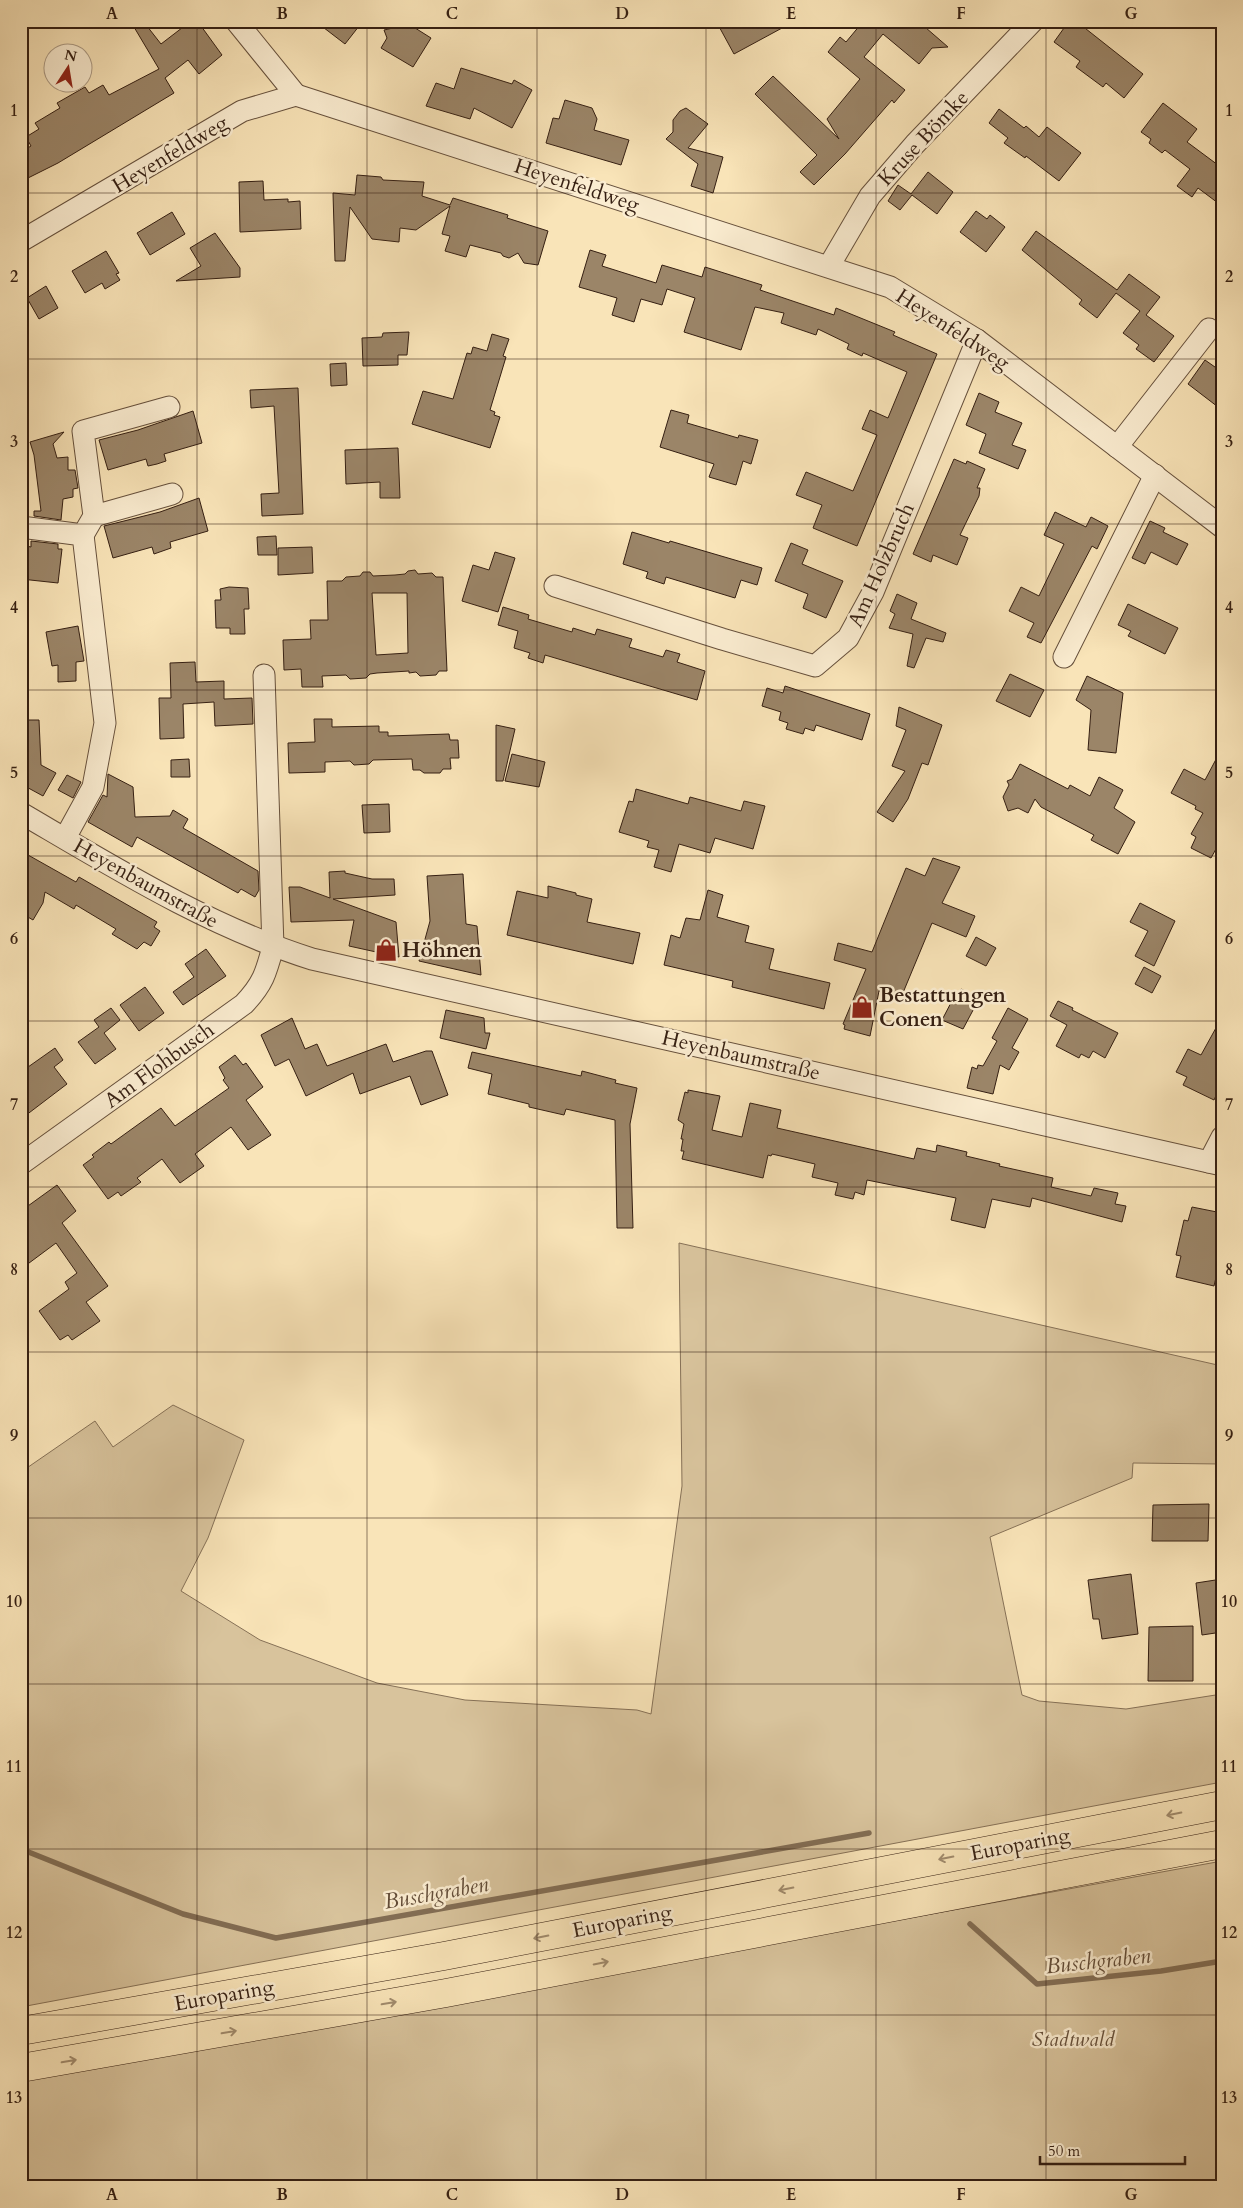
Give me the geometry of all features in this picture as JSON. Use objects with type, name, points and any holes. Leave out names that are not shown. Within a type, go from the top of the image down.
[{"type":"main road","name":"Europaring","points":[[21,2031],[444,1956],[1222,1805]]},
{"type":"main road","name":"Europaring","points":[[21,2068],[446,1993],[1222,1844]]},
{"type":"street","points":[[236,21],[296,96]]},
{"type":"street","name":"Kruse Bömke","points":[[829,266],[870,196],[915,144],[1033,21]]},
{"type":"street","name":"Heyenfeldweg","points":[[21,241],[242,111],[296,96],[890,287],[977,340],[1222,527]]},
{"type":"street","points":[[1117,447],[1209,330]]},
{"type":"street","name":"Am Holzbruch","points":[[555,586],[722,639],[815,666],[848,638],[873,592],[977,340]]},
{"type":"street","points":[[65,838],[93,787],[105,723],[83,535],[94,516],[83,431],[169,407]]},
{"type":"street","points":[[1064,657],[1155,475]]},
{"type":"street","points":[[94,516],[172,494]]},
{"type":"street","points":[[21,527],[83,535]]},
{"type":"street","points":[[264,675],[273,947]]},
{"type":"street","name":"Heyenbaumstraße","points":[[21,813],[157,892],[228,928],[273,947],[312,960],[649,1034],[1216,1164],[1222,1137]]},
{"type":"street","name":"Am Flohbusch","points":[[21,1164],[244,1004],[258,990],[267,972],[273,947]]},
{"type":"green space","points":[[679,1243],[1222,1366],[1222,1464],[1133,1463],[1132,1478],[990,1537],[1022,1695],[1039,1701],[1126,1709],[1222,1694],[1222,1782],[21,2007],[21,1472],[95,1421],[113,1447],[173,1405],[244,1440],[208,1538],[181,1591],[260,1640],[377,1683],[465,1700],[637,1710],[651,1714],[682,1486]]},
{"type":"green space","name":"Stadtwald","points":[[1222,1861],[1222,2187],[21,2187],[21,2080]]},
{"type":"building","points":[[143,21],[161,44],[191,21],[197,29],[201,26],[222,55],[199,74],[188,60],[165,78],[174,93],[58,163],[28,178],[21,166],[21,152],[31,146],[26,137],[39,129],[35,123],[60,108],[57,103],[76,92],[89,93],[103,85],[109,95],[159,69],[131,22]]},
{"type":"building","points":[[315,21],[363,21],[345,44]]},
{"type":"building","points":[[397,21],[404,21],[431,38],[413,67],[381,48],[387,38],[384,30],[393,28]]},
{"type":"building","points":[[716,21],[795,21],[734,54]]},
{"type":"building","points":[[868,21],[918,21],[948,47],[932,48],[919,64],[883,34],[864,57],[905,90],[894,103],[892,100],[845,154],[814,185],[800,172],[817,155],[755,94],[773,76],[839,139],[827,119],[860,79],[828,52],[840,37],[846,42],[861,24],[867,28],[871,23]]},
{"type":"building","points":[[1069,21],[1076,21],[1143,74],[1124,98],[1106,83],[1103,87],[1076,67],[1080,61],[1054,42]]},
{"type":"building","points":[[461,68],[512,84],[514,80],[532,90],[512,128],[474,108],[470,119],[426,106],[436,83],[454,89]]},
{"type":"building","points":[[565,100],[592,108],[597,119],[594,130],[629,140],[621,165],[546,143],[553,118],[559,119]]},
{"type":"building","points":[[1163,103],[1197,129],[1187,142],[1222,168],[1222,206],[1198,188],[1192,197],[1177,186],[1190,169],[1165,150],[1162,153],[1149,143],[1151,139],[1141,132]]},
{"type":"building","points":[[686,108],[708,124],[688,148],[723,157],[713,193],[691,186],[698,164],[666,139],[673,132],[673,120],[680,111]]},
{"type":"building","points":[[999,109],[1024,128],[1026,126],[1039,137],[1047,127],[1081,153],[1059,181],[1026,156],[1025,158],[1004,143],[1008,138],[989,123]]},
{"type":"building","points":[[928,172],[953,192],[937,214],[912,195],[900,210],[888,201],[898,185],[911,194]]},
{"type":"building","points":[[357,175],[381,177],[383,180],[424,182],[422,196],[450,205],[453,198],[508,215],[507,218],[548,231],[538,265],[524,263],[518,253],[509,258],[501,253],[470,245],[466,257],[445,251],[450,236],[442,234],[450,206],[416,230],[400,228],[399,242],[372,239],[350,207],[345,261],[335,261],[333,193],[355,195]]},
{"type":"building","points":[[263,181],[264,200],[288,199],[288,202],[300,201],[301,229],[240,232],[239,182]]},
{"type":"building","points":[[976,211],[987,219],[990,215],[1005,227],[986,252],[960,232]]},
{"type":"building","points":[[172,212],[185,234],[150,255],[137,233]]},
{"type":"building","points":[[1036,231],[1117,290],[1129,274],[1160,297],[1146,315],[1174,336],[1154,362],[1136,349],[1139,345],[1123,333],[1140,311],[1116,293],[1097,318],[1079,304],[1082,300],[1022,250]]},
{"type":"building","points":[[215,233],[240,268],[240,277],[176,281],[201,266],[190,248]]},
{"type":"building","points":[[590,250],[606,255],[602,266],[656,283],[662,265],[702,277],[705,267],[762,285],[760,290],[834,315],[836,308],[895,332],[893,335],[937,354],[857,546],[813,528],[822,505],[796,495],[806,472],[853,491],[877,435],[862,429],[870,410],[888,418],[907,372],[863,353],[862,356],[847,349],[849,344],[818,329],[816,335],[781,323],[784,313],[755,307],[741,350],[684,332],[695,298],[667,289],[662,305],[641,299],[634,322],[612,315],[617,298],[579,287]]},
{"type":"building","points":[[106,251],[119,273],[116,274],[120,280],[105,289],[102,283],[85,293],[72,271]]},
{"type":"building","points":[[46,286],[58,308],[39,319],[27,298]]},
{"type":"building","points":[[409,332],[407,355],[398,355],[398,365],[363,366],[362,338],[382,337],[383,333]]},
{"type":"building","points":[[492,334],[509,339],[503,356],[506,357],[490,410],[495,412],[494,415],[500,417],[490,448],[412,424],[423,391],[453,399],[467,353],[471,354],[473,347],[487,351]]},
{"type":"building","points":[[1205,360],[1222,372],[1222,410],[1188,384]]},
{"type":"building","points":[[346,363],[347,385],[331,386],[330,364]]},
{"type":"building","points":[[298,388],[303,514],[262,516],[261,494],[279,493],[274,406],[251,408],[250,390]]},
{"type":"building","points":[[979,393],[999,402],[995,412],[1022,423],[1012,445],[1026,450],[1018,469],[979,453],[986,434],[966,425]]},
{"type":"building","points":[[671,410],[689,415],[687,423],[738,438],[739,435],[758,440],[751,464],[743,461],[736,485],[709,477],[714,464],[660,447]]},
{"type":"building","points":[[193,411],[202,443],[164,454],[166,461],[157,464],[148,466],[146,459],[108,470],[99,440],[138,430]]},
{"type":"building","points":[[64,432],[53,444],[57,458],[68,457],[68,470],[75,470],[78,488],[73,489],[73,497],[63,499],[61,520],[34,516],[34,511],[41,511],[34,455],[30,442]]},
{"type":"building","points":[[398,448],[400,498],[380,498],[380,482],[346,484],[345,450]]},
{"type":"building","points":[[954,459],[966,464],[967,461],[985,469],[977,488],[980,488],[979,496],[960,535],[968,538],[957,565],[933,555],[931,562],[913,554]]},
{"type":"building","points":[[199,498],[208,531],[170,542],[171,548],[154,554],[152,547],[113,558],[104,526],[160,512]]},
{"type":"building","points":[[1055,512],[1086,527],[1091,517],[1108,526],[1097,549],[1092,546],[1041,643],[1027,637],[1034,623],[1009,611],[1021,587],[1039,596],[1064,544],[1044,535]]},
{"type":"building","points":[[1150,521],[1165,528],[1163,532],[1188,544],[1177,565],[1151,552],[1145,564],[1132,558]]},
{"type":"building","points":[[632,532],[762,568],[757,585],[741,580],[735,598],[666,577],[664,584],[646,578],[648,572],[623,564]]},
{"type":"building","points":[[276,536],[277,555],[258,555],[257,537]]},
{"type":"building","points":[[31,541],[58,544],[58,549],[62,549],[58,583],[21,579],[21,545],[31,547]]},
{"type":"building","points":[[791,543],[808,550],[802,564],[843,581],[826,618],[803,608],[808,594],[775,581]]},
{"type":"building","points":[[312,547],[313,573],[278,575],[278,548]]},
{"type":"building","points":[[495,552],[515,558],[498,612],[462,601],[473,565],[489,570]]},
{"type":"building","points":[[415,570],[418,574],[432,573],[436,577],[443,577],[447,671],[439,671],[436,675],[420,676],[416,672],[409,673],[409,671],[377,673],[370,674],[366,678],[350,679],[346,675],[322,676],[323,687],[302,687],[301,669],[284,670],[283,640],[311,639],[310,620],[328,620],[327,581],[342,581],[346,577],[360,576],[363,572],[370,572],[373,576],[405,574],[408,571]],"holes":[[[372,593],[407,593],[408,653],[376,655]]]},
{"type":"building","points":[[229,587],[248,588],[249,609],[244,609],[245,634],[230,634],[230,628],[216,628],[215,600],[221,600],[220,589]]},
{"type":"building","points":[[897,594],[917,603],[911,619],[946,633],[943,642],[926,638],[914,668],[907,666],[913,634],[889,628],[895,614],[890,611]]},
{"type":"building","points":[[1128,604],[1178,628],[1165,654],[1128,636],[1131,631],[1118,625]]},
{"type":"building","points":[[503,607],[529,615],[528,619],[572,632],[573,628],[595,635],[597,629],[632,639],[629,647],[663,657],[666,650],[680,654],[677,662],[705,671],[697,700],[545,655],[543,663],[528,658],[530,653],[514,648],[518,631],[498,625]]},
{"type":"building","points":[[78,626],[84,661],[76,662],[76,681],[58,682],[58,665],[52,666],[46,632]]},
{"type":"building","points":[[195,662],[196,682],[224,681],[224,699],[252,698],[253,724],[215,726],[214,702],[183,704],[184,738],[160,739],[159,698],[171,698],[170,663]]},
{"type":"building","points":[[1010,674],[1044,690],[1030,717],[996,701]]},
{"type":"building","points":[[1087,676],[1123,693],[1116,753],[1088,750],[1091,710],[1076,700]]},
{"type":"building","points":[[785,686],[870,714],[862,740],[816,725],[814,731],[805,728],[803,734],[786,729],[788,723],[779,720],[781,712],[762,706],[767,688],[783,693]]},
{"type":"building","points":[[899,707],[942,725],[928,765],[922,763],[908,799],[893,822],[877,812],[905,771],[892,766],[906,730],[896,726]]},
{"type":"building","points":[[314,719],[332,719],[332,727],[379,726],[379,732],[388,732],[388,736],[449,734],[450,740],[458,740],[459,758],[450,758],[451,769],[443,769],[440,773],[424,773],[420,770],[413,770],[412,759],[373,760],[369,764],[354,765],[350,761],[325,762],[325,772],[289,773],[288,743],[315,742]]},
{"type":"building","points":[[25,720],[39,720],[41,765],[56,773],[43,796],[21,784],[21,727]]},
{"type":"building","points":[[496,725],[515,729],[503,781],[496,781]]},
{"type":"building","points":[[1222,748],[1222,838],[1211,858],[1191,848],[1196,837],[1191,834],[1203,813],[1195,809],[1196,806],[1171,793],[1184,769],[1205,780]]},
{"type":"building","points":[[512,754],[545,762],[539,787],[505,781]]},
{"type":"building","points":[[189,759],[190,777],[171,777],[171,760]]},
{"type":"building","points":[[1020,764],[1068,789],[1070,785],[1090,796],[1099,777],[1123,790],[1114,808],[1135,822],[1118,854],[1091,840],[1094,835],[1041,807],[1035,799],[1028,813],[1018,808],[1008,811],[1003,797],[1009,785],[1007,781],[1012,779]]},
{"type":"building","points":[[108,774],[133,787],[135,817],[170,816],[173,810],[188,819],[183,828],[258,871],[259,890],[255,897],[241,889],[238,893],[137,837],[132,847],[88,822],[103,795],[107,797]]},
{"type":"building","points":[[67,775],[81,782],[73,798],[58,790]]},
{"type":"building","points":[[636,789],[688,804],[690,797],[741,811],[744,801],[765,806],[753,849],[715,838],[710,853],[679,844],[671,872],[654,867],[659,850],[647,847],[649,841],[619,832],[629,801],[633,802]]},
{"type":"building","points":[[389,804],[390,832],[364,833],[362,805]]},
{"type":"building","points":[[21,851],[76,882],[79,877],[157,922],[154,927],[160,931],[151,946],[144,942],[137,949],[112,934],[116,929],[76,905],[74,909],[45,892],[43,903],[33,920],[21,913]]},
{"type":"building","points":[[933,858],[960,867],[942,903],[975,916],[966,937],[932,923],[900,1000],[879,991],[870,1036],[844,1029],[845,1025],[843,1024],[866,969],[834,960],[838,943],[872,952],[906,868],[925,876]]},
{"type":"building","points":[[345,871],[345,873],[372,879],[394,879],[395,895],[333,899],[396,922],[399,957],[349,946],[354,920],[291,922],[289,887],[300,887],[330,898],[329,872]]},
{"type":"building","points":[[463,874],[466,924],[477,926],[481,975],[419,961],[430,921],[427,876]]},
{"type":"building","points":[[548,886],[592,899],[587,922],[640,933],[633,964],[507,935],[517,891],[548,898]]},
{"type":"building","points":[[708,890],[723,895],[717,917],[749,926],[745,942],[774,949],[769,969],[830,983],[824,1009],[732,987],[733,981],[664,965],[671,935],[680,938],[686,918],[700,920]]},
{"type":"building","points":[[1140,903],[1175,921],[1154,966],[1135,956],[1148,931],[1130,922]]},
{"type":"building","points":[[976,937],[996,948],[986,966],[966,956]]},
{"type":"building","points":[[206,949],[226,976],[183,1005],[173,992],[194,977],[185,964]]},
{"type":"building","points":[[1144,967],[1161,976],[1152,993],[1135,984]]},
{"type":"building","points":[[145,987],[164,1013],[139,1031],[120,1005]]},
{"type":"building","points":[[961,989],[979,999],[963,1029],[942,1020],[955,995],[957,997]]},
{"type":"building","points":[[1058,1001],[1118,1033],[1105,1058],[1093,1051],[1089,1058],[1081,1054],[1079,1058],[1056,1046],[1067,1025],[1050,1016]]},
{"type":"building","points":[[111,1008],[120,1020],[104,1033],[116,1049],[95,1064],[78,1042],[99,1027],[94,1020]]},
{"type":"building","points":[[1008,1008],[1028,1019],[1012,1048],[1019,1052],[1009,1070],[1000,1065],[993,1094],[967,1088],[972,1067],[977,1069],[978,1065],[983,1066],[997,1041],[992,1038]]},
{"type":"building","points":[[446,1010],[484,1018],[485,1033],[490,1033],[486,1049],[440,1038]]},
{"type":"building","points":[[1222,1017],[1222,1083],[1214,1100],[1183,1085],[1187,1077],[1176,1072],[1188,1049],[1201,1055]]},
{"type":"building","points":[[292,1018],[305,1049],[317,1044],[327,1066],[386,1044],[393,1062],[426,1051],[432,1051],[448,1095],[421,1105],[410,1076],[360,1094],[353,1073],[306,1096],[289,1059],[275,1066],[261,1035]]},
{"type":"building","points":[[55,1048],[63,1060],[54,1067],[67,1084],[21,1119],[21,1072]]},
{"type":"building","points":[[472,1052],[581,1076],[582,1071],[616,1080],[615,1083],[637,1088],[630,1124],[633,1228],[617,1228],[615,1120],[566,1109],[564,1115],[529,1107],[529,1104],[488,1094],[492,1074],[468,1068]]},
{"type":"building","points":[[235,1055],[243,1065],[246,1063],[263,1087],[246,1100],[271,1135],[248,1150],[231,1127],[195,1154],[204,1166],[180,1183],[162,1159],[137,1178],[141,1182],[121,1196],[118,1192],[108,1199],[83,1165],[94,1157],[92,1155],[109,1142],[111,1144],[161,1108],[175,1126],[229,1088],[223,1080],[225,1078],[219,1067]]},
{"type":"building","points":[[688,1090],[720,1096],[712,1130],[742,1137],[750,1103],[781,1110],[777,1128],[914,1159],[917,1148],[936,1152],[937,1145],[967,1152],[966,1156],[1000,1164],[999,1166],[1053,1178],[1051,1187],[1091,1196],[1094,1188],[1118,1193],[1115,1204],[1126,1206],[1122,1222],[1032,1198],[1030,1207],[992,1199],[985,1228],[951,1220],[956,1198],[867,1180],[864,1195],[855,1192],[853,1199],[835,1195],[838,1183],[812,1177],[815,1164],[772,1154],[771,1156],[768,1155],[763,1178],[682,1159],[684,1151],[681,1151],[683,1139],[681,1139],[684,1124],[678,1120],[685,1092],[688,1093]]},
{"type":"building","points":[[57,1185],[76,1211],[62,1223],[108,1286],[86,1302],[100,1321],[72,1340],[68,1335],[60,1340],[39,1311],[69,1289],[65,1282],[77,1273],[56,1243],[21,1269],[21,1211]]},
{"type":"building","points":[[1192,1207],[1222,1213],[1222,1251],[1214,1286],[1176,1277],[1181,1256],[1176,1255],[1184,1220],[1188,1221]]},
{"type":"building","points":[[1209,1504],[1208,1541],[1152,1541],[1153,1505]]},
{"type":"building","points":[[1131,1574],[1138,1634],[1102,1639],[1099,1619],[1093,1619],[1088,1580]]},
{"type":"building","points":[[1222,1579],[1222,1632],[1202,1635],[1196,1583]]},
{"type":"building","points":[[1193,1626],[1193,1681],[1148,1681],[1149,1627]]},
{"type":"waterway","name":"Buschgraben","points":[[21,1849],[183,1914],[276,1938],[869,1833]]},
{"type":"waterway","name":"Buschgraben","points":[[970,1924],[1037,1984],[1161,1971],[1222,1961]]},
{"type":"place","name":"Höhnen","points":[[386,950]]},
{"type":"place","name":"Bestattungen Conen","points":[[862,1007]]}]
